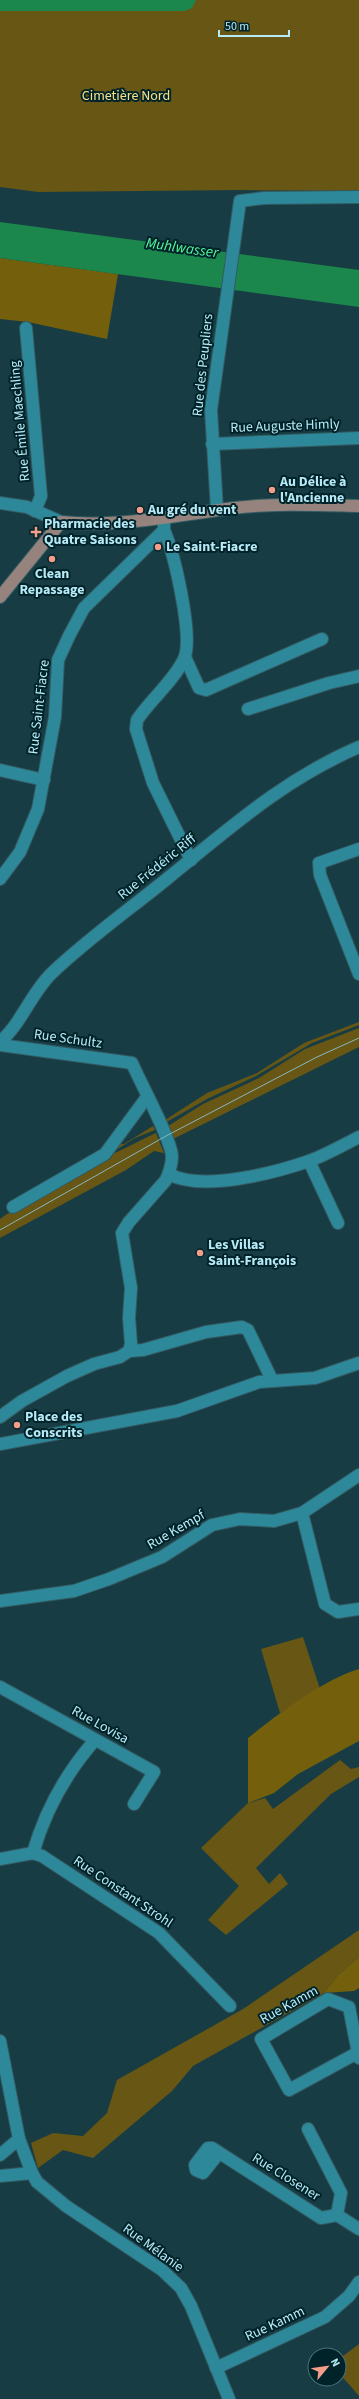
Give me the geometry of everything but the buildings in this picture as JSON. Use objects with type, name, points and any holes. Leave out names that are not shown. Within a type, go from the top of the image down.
[{"type":"main road","points":[[0,597],[60,522],[78,524],[164,524],[217,510],[280,505],[359,506]]},
{"type":"street","name":"Rue des Peupliers","points":[[217,510],[211,410],[240,201],[264,198],[359,197]]},
{"type":"street","name":"Rue Émile Maechling","points":[[26,328],[42,496],[35,511]]},
{"type":"street","name":"Rue Auguste Himly","points":[[212,444],[359,438]]},
{"type":"street","points":[[0,503],[17,504],[60,522]]},
{"type":"street","points":[[164,524],[182,600],[188,648],[185,657],[162,691],[137,720],[136,729],[153,783],[191,860]]},
{"type":"street","name":"Rue Saint-Fiacre","points":[[0,879],[20,852],[38,809],[55,717],[58,660],[69,636],[84,608],[164,524]]},
{"type":"street","points":[[185,657],[199,688],[206,690],[322,639]]},
{"type":"street","points":[[248,709],[329,683],[359,676]]},
{"type":"street","name":"Rue Frédéric Riff","points":[[0,1042],[16,1024],[51,973],[191,860],[237,820],[269,797],[319,766],[359,747]]},
{"type":"street","points":[[0,770],[44,780]]},
{"type":"street","points":[[359,850],[319,863],[320,875],[359,974]]},
{"type":"street","name":"Rue Schultz","points":[[0,1045],[132,1063],[147,1097]]},
{"type":"street","points":[[0,1417],[22,1401],[67,1376],[94,1364],[120,1357],[128,1351],[131,1344],[129,1318],[131,1288],[122,1233],[169,1174],[172,1156],[168,1142],[147,1097],[105,1154],[13,1207]]},
{"type":"street","points":[[169,1174],[177,1179],[224,1182],[309,1161],[359,1138]]},
{"type":"street","points":[[309,1161],[338,1223]]},
{"type":"street","points":[[128,1351],[143,1350],[206,1332],[242,1327],[248,1330],[272,1380]]},
{"type":"street","points":[[0,1444],[177,1411],[258,1382],[315,1378],[359,1363]]},
{"type":"street","name":"Rue Kempf","points":[[0,1601],[74,1591],[162,1557],[212,1525],[240,1519],[274,1521],[302,1514],[359,1474]]},
{"type":"street","points":[[302,1514],[325,1604],[338,1612],[359,1609]]},
{"type":"street","name":"Rue Lovisa","points":[[0,1687],[154,1772],[134,1804]]},
{"type":"street","points":[[0,1859],[33,1852],[42,1824],[58,1793],[80,1758],[96,1740]]},
{"type":"street","name":"Rue Constant Strohl","points":[[33,1852],[42,1856],[159,1933],[230,2006]]},
{"type":"street","name":"Rue Kamm","points":[[328,1999],[349,2007],[358,2056],[289,2090],[261,2039],[328,1999]]},
{"type":"street","points":[[0,2041],[19,2139],[32,2174],[0,2176]]},
{"type":"street","points":[[308,2129],[341,2193],[337,2215],[359,2229]]},
{"type":"street","points":[[0,2155],[12,2143],[19,2139]]},
{"type":"street","name":"Rue Closener","points":[[219,2153],[321,2218],[337,2215]]},
{"type":"street","name":"Rue Mélanie","points":[[32,2174],[37,2182],[66,2206],[174,2280],[187,2296],[229,2399]]},
{"type":"street","name":"Rue Kamm","points":[[216,2368],[325,2316],[349,2296],[359,2282]]},
{"type":"green space","name":"Cimetière Nord","points":[[0,0],[359,0],[359,191],[239,190],[38,192],[0,187]]},
{"type":"green space","points":[[359,1022],[359,1025],[312,1043],[256,1076],[207,1099],[163,1124],[162,1122],[207,1093],[257,1073],[304,1043]]},
{"type":"green space","points":[[359,1028],[359,1047],[171,1140],[165,1128],[203,1104],[259,1078],[305,1049]]},
{"type":"green space","points":[[153,1126],[155,1130],[135,1138],[116,1150],[120,1144],[124,1144]]},
{"type":"green space","points":[[156,1133],[164,1153],[154,1151],[126,1170],[0,1238],[0,1219],[7,1214],[110,1159],[114,1153]]},
{"type":"green space","points":[[303,1637],[320,1689],[280,1713],[261,1649]]},
{"type":"green space","points":[[340,1760],[351,1769],[359,1767],[359,1777],[331,1794],[256,1868],[269,1884],[280,1873],[288,1884],[226,1935],[208,1920],[239,1886],[201,1848],[248,1803],[265,1798],[273,1809]]},
{"type":"green space","points":[[359,1930],[359,1957],[338,1975],[324,1993],[193,2066],[172,2091],[93,2158],[63,2150],[38,2168],[31,2143],[53,2133],[83,2136],[107,2113],[117,2080],[243,2009]]},
{"type":"green space","points":[[359,2344],[359,2396],[347,2382],[347,2353]]},
{"type":"shaded area","points":[[0,258],[118,274],[107,339],[28,322],[0,319]]},
{"type":"shaded area","points":[[359,1669],[359,1741],[298,1774],[274,1793],[248,1803],[248,1738],[316,1689],[345,1674]]},
{"type":"shaded area","points":[[359,1957],[359,1988],[354,1991],[324,1993],[338,1975]]},
{"type":"water","points":[[0,0],[196,0],[192,8],[185,11],[0,11]]},
{"type":"water","name":"Muhlwasser","points":[[0,222],[359,270],[359,307],[0,258]]},
{"type":"tram line","points":[[0,1230],[166,1136],[317,1057],[359,1038]]},
{"type":"place","name":"Au Délice à l'Ancienne","points":[[272,490]]},
{"type":"place","name":"Au gré du vent","points":[[140,510]]},
{"type":"place","name":"Pharmacie des Quatre Saisons","points":[[36,532]]},
{"type":"place","name":"Le Saint-Fiacre","points":[[158,547]]},
{"type":"place","name":"Clean Repassage","points":[[52,559]]},
{"type":"place","name":"Les Villas Saint-François","points":[[200,1253]]},
{"type":"place","name":"Place des Conscrits","points":[[17,1425]]}]
